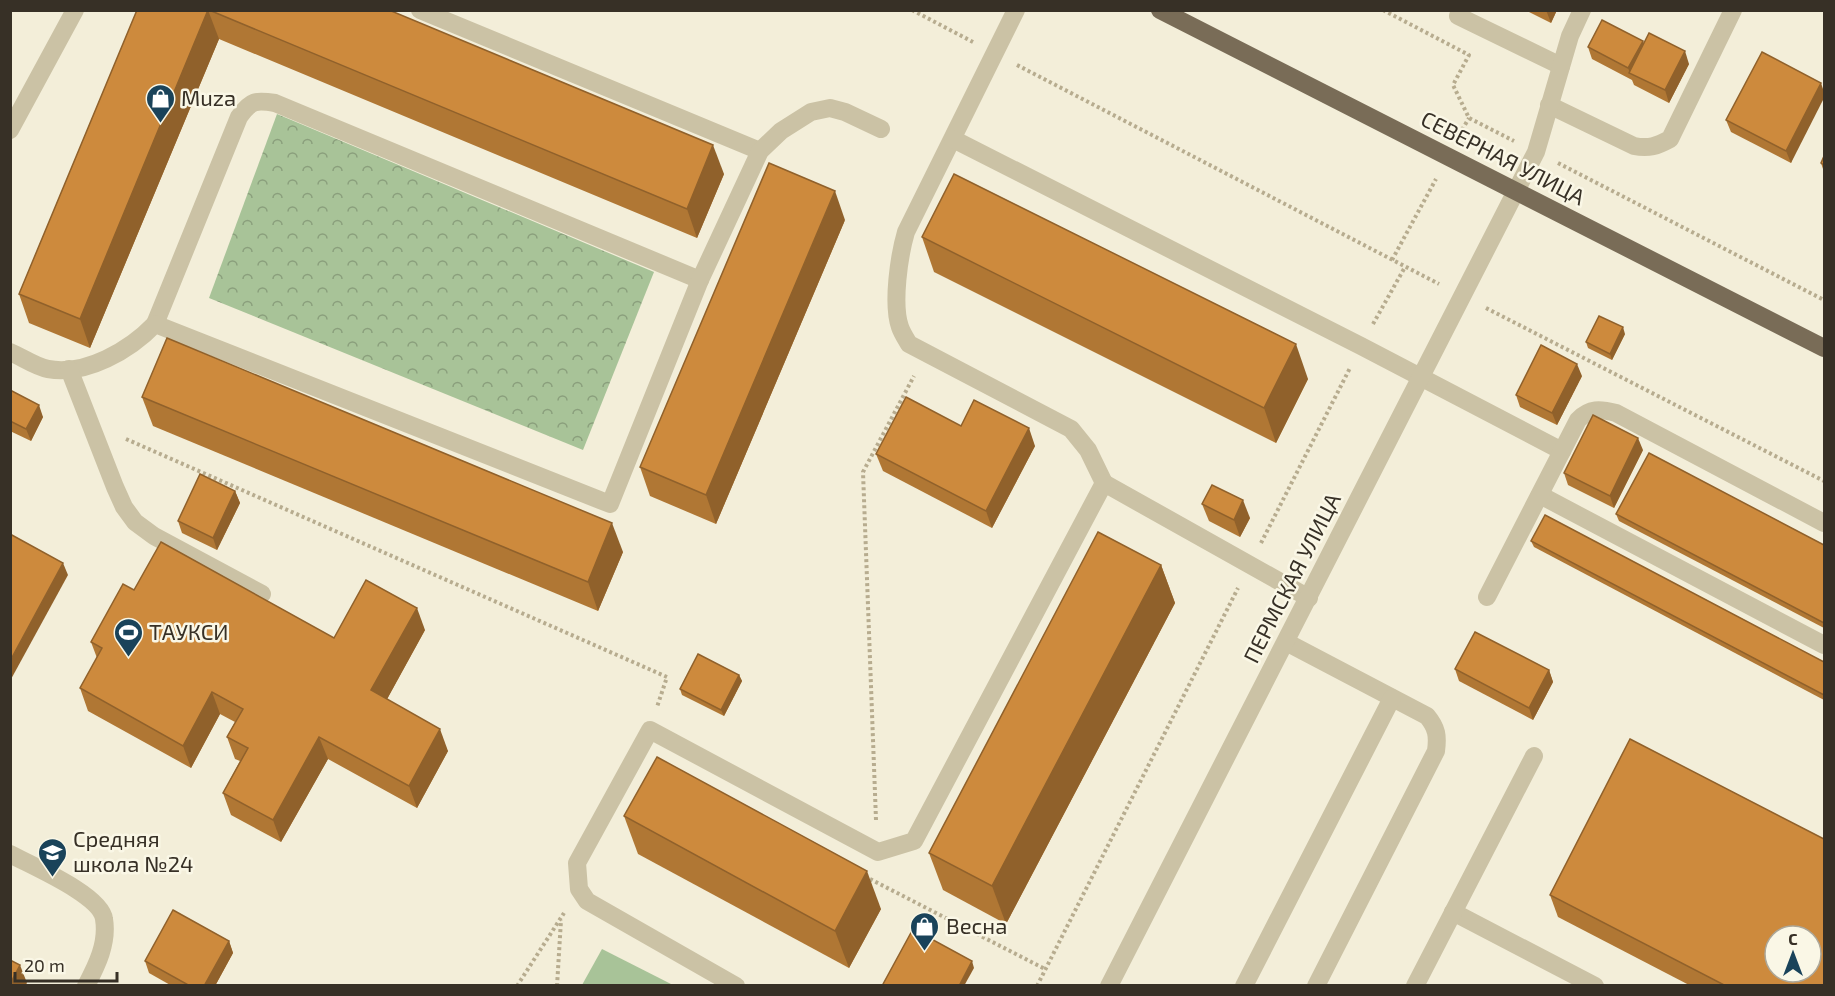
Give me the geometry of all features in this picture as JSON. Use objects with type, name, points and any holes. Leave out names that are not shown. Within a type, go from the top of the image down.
[{"type":"main road","name":"СЕВЕРНАЯ УЛИЦА","points":[[1160,10],[1824,348]]},
{"type":"street","points":[[10,130],[75,10]]},
{"type":"street","points":[[420,10],[760,151]]},
{"type":"street","points":[[1016,10],[906,232],[898,266],[897,308],[900,326],[909,344],[1071,429],[1088,450],[1104,483],[1309,598]]},
{"type":"street","name":"ПЕРМСКАЯ УЛИЦА","points":[[1109,986],[1536,152],[1570,36],[1582,10]]},
{"type":"street","points":[[1550,105],[1634,146],[1647,148],[1658,146],[1670,139],[1733,10]]},
{"type":"street","points":[[1458,16],[1561,66]]},
{"type":"street","points":[[10,352],[47,369],[69,369],[93,364],[121,352],[155,324],[239,117],[247,105],[259,100],[275,103],[700,280]]},
{"type":"street","points":[[155,324],[610,504],[700,280],[760,151],[781,131],[811,112],[830,108],[845,112],[881,129]]},
{"type":"street","points":[[952,139],[1361,346],[1562,451]]},
{"type":"street","points":[[69,369],[115,487],[124,507],[135,522],[154,536],[262,594]]},
{"type":"street","points":[[1487,597],[1578,420],[1586,412],[1601,409],[1616,413],[1824,523]]},
{"type":"street","points":[[736,986],[587,901],[579,889],[577,863],[650,730],[878,852],[914,841],[1104,483]]},
{"type":"street","points":[[1540,495],[1824,645]]},
{"type":"street","points":[[1286,642],[1427,716],[1436,727],[1438,740],[1436,751],[1316,986]]},
{"type":"street","points":[[1244,986],[1392,698]]},
{"type":"street","points":[[1415,986],[1534,756]]},
{"type":"street","points":[[10,854],[88,895],[104,917],[104,944],[86,986]]},
{"type":"street","points":[[1453,912],[1595,986]]},
{"type":"path","points":[[912,10],[1405,267],[1824,480]]},
{"type":"path","points":[[1383,10],[1469,55],[1453,85],[1469,118],[1824,300]]},
{"type":"path","points":[[1392,260],[1469,118]]},
{"type":"path","points":[[1037,986],[1361,346],[1405,267]]},
{"type":"path","points":[[874,881],[878,852],[863,472],[926,352]]},
{"type":"path","points":[[90,424],[667,677],[650,730]]},
{"type":"path","points":[[517,986],[579,889]]},
{"type":"path","points":[[557,986],[561,918]]},
{"type":"green space","points":[[277,114],[654,272],[583,450],[209,298]]},
{"type":"green space","points":[[602,949],[673,985],[582,985]]},
{"type":"building","points":[[137,10],[208,10],[80,319],[19,294]]},
{"type":"building","points":[[209,10],[389,10],[713,145],[687,209]]},
{"type":"building","points":[[1602,20],[1643,41],[1628,68],[1588,47]]},
{"type":"building","points":[[1649,33],[1685,51],[1665,90],[1629,73]]},
{"type":"building","points":[[1762,52],[1821,83],[1786,151],[1726,120]]},
{"type":"building","points":[[769,163],[835,191],[706,495],[640,467]]},
{"type":"building","points":[[954,174],[1296,344],[1264,408],[922,237]]},
{"type":"building","points":[[1599,316],[1623,327],[1610,354],[1586,342]]},
{"type":"building","points":[[167,338],[612,523],[588,582],[142,397]]},
{"type":"building","points":[[1541,345],[1577,364],[1552,413],[1516,395]]},
{"type":"building","points":[[10,390],[39,405],[26,429],[10,421]]},
{"type":"building","points":[[906,397],[961,426],[974,400],[1029,428],[986,511],[876,454]]},
{"type":"building","points":[[1593,415],[1638,438],[1610,496],[1564,473]]},
{"type":"building","points":[[1649,453],[1824,545],[1824,623],[1616,514]]},
{"type":"building","points":[[200,474],[235,491],[213,538],[178,521]]},
{"type":"building","points":[[1212,485],[1243,500],[1234,520],[1202,504]]},
{"type":"building","points":[[1545,515],[1824,662],[1824,695],[1531,541]]},
{"type":"building","points":[[1098,532],[1161,565],[992,886],[929,853]]},
{"type":"building","points":[[10,534],[63,563],[10,661]]},
{"type":"building","points":[[161,542],[334,638],[366,580],[417,608],[371,690],[440,729],[409,786],[319,737],[273,820],[223,793],[248,748],[227,737],[243,709],[212,692],[183,746],[80,688],[102,648],[91,642],[123,584],[134,590]]},
{"type":"building","points":[[1475,632],[1549,670],[1529,708],[1455,669]]},
{"type":"building","points":[[698,654],[739,675],[721,710],[680,689]]},
{"type":"building","points":[[1630,739],[1824,839],[1824,986],[1726,986],[1550,895]]},
{"type":"building","points":[[657,757],[867,871],[835,931],[624,816]]},
{"type":"building","points":[[173,910],[229,941],[204,986],[190,986],[145,961]]},
{"type":"building","name":"Весна","points":[[913,929],[972,961],[959,986],[882,986]]},
{"type":"building","points":[[10,960],[20,965],[10,984]]},
{"type":"place","name":"Muza","points":[[160,124]]},
{"type":"place","name":"ТАУКСИ","points":[[128,658]]},
{"type":"place","name":"Средняя школа №24","points":[[52,878]]},
{"type":"place","name":"Весна","points":[[925,952]]}]
